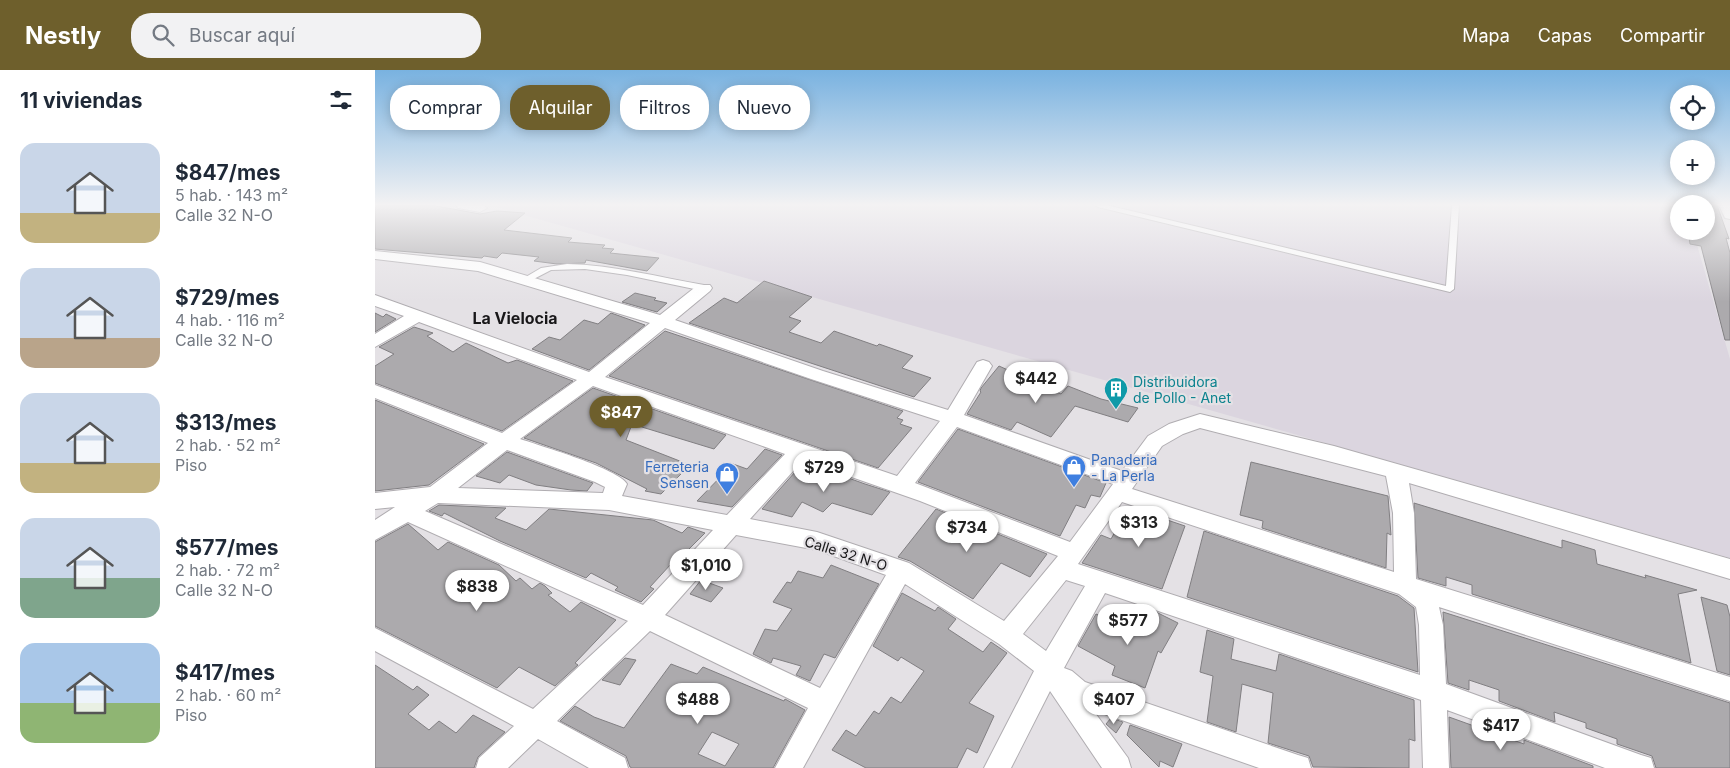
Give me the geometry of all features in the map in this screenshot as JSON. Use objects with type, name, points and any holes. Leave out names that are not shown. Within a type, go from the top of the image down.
[{"type":"street","points":[[375,254],[480,267],[664,322],[817,375],[953,418],[1123,487],[1405,585],[1562,638],[1730,689]]},
{"type":"street","points":[[375,532],[404,511],[435,494],[504,441],[591,379],[704,288]]},
{"type":"street","points":[[375,300],[591,379],[901,486],[1068,561],[1100,581],[1434,693],[1641,768]]},
{"type":"street","points":[[375,341],[417,316]]},
{"type":"street","points":[[901,486],[953,418],[983,366]]},
{"type":"street","points":[[375,390],[504,441],[602,476],[617,484],[609,502]]},
{"type":"street","points":[[1007,636],[1068,561],[1155,441],[1176,429],[1201,421],[1395,472],[1615,538],[1730,569]]},
{"type":"street","points":[[489,768],[647,618],[798,452]]},
{"type":"street","points":[[1395,472],[1400,485],[1403,508],[1405,585],[1426,602],[1431,626],[1436,768]]},
{"type":"street","name":"Calle 32 N-O","points":[[375,501],[435,494],[524,500],[609,502],[817,541],[901,570],[1007,636],[1049,668],[1118,768]]},
{"type":"street","points":[[404,511],[647,618],[825,703]]},
{"type":"street","points":[[788,768],[901,570]]},
{"type":"street","points":[[997,768],[1049,668],[1100,581]]},
{"type":"street","points":[[375,639],[535,723],[615,768]]},
{"type":"street","points":[[1049,668],[1077,692],[1298,768]]},
{"type":"lane","points":[[1234,238],[1450,289],[1454,238]]},
{"type":"lane","points":[[523,281],[553,268],[584,268],[704,288]]},
{"type":"shaded area","points":[[604,238],[1670,238],[1670,240],[1696,240],[1730,359],[1730,558]]},
{"type":"building","points":[[375,238],[568,238],[572,238],[568,242],[605,245],[602,248],[614,249],[610,253],[659,258],[647,271],[586,260],[585,263],[557,264],[534,261],[539,257],[502,253],[497,258],[484,256],[482,258],[375,249]]},
{"type":"building","points":[[1715,238],[1728,238],[1729,239],[1726,238],[1730,253],[1730,340],[1725,340],[1701,246],[1690,244],[1689,240],[1715,240]]},
{"type":"building","points":[[764,281],[812,297],[789,317],[801,321],[789,332],[821,343],[834,331],[877,346],[879,344],[913,356],[902,368],[931,378],[914,397],[689,323],[724,298],[737,303]]},
{"type":"building","points":[[635,293],[667,303],[657,312],[622,302]]},
{"type":"building","points":[[375,313],[383,317],[386,314],[396,319],[375,332]]},
{"type":"building","points":[[611,313],[645,325],[589,370],[532,349],[549,337],[560,340],[584,320],[598,324]]},
{"type":"building","points":[[414,327],[433,333],[427,336],[453,352],[466,343],[508,363],[517,360],[573,381],[502,431],[375,383],[375,366],[394,354],[379,347]]},
{"type":"building","points":[[665,331],[903,411],[897,418],[903,420],[900,424],[912,428],[878,468],[609,376]]},
{"type":"building","points":[[999,366],[1061,394],[1068,386],[1101,399],[1138,408],[1128,422],[1075,406],[1051,437],[1017,422],[1011,430],[967,414],[981,392],[981,388]]},
{"type":"building","points":[[593,388],[726,435],[714,449],[632,424],[626,440],[690,465],[661,494],[645,491],[647,489],[596,463],[524,438]]},
{"type":"building","points":[[375,400],[484,444],[429,485],[375,491]]},
{"type":"building","points":[[958,429],[1106,483],[1100,497],[1091,495],[1085,508],[1076,505],[1060,536],[918,482]]},
{"type":"building","points":[[765,449],[782,455],[732,507],[697,501],[733,464],[747,469]]},
{"type":"building","points":[[507,452],[593,483],[587,491],[536,485],[509,475],[500,483],[476,476]]},
{"type":"building","points":[[804,462],[890,492],[872,515],[832,503],[823,512],[802,502],[792,517],[762,509]]},
{"type":"building","points":[[1251,462],[1388,496],[1391,535],[1387,533],[1386,568],[1262,528],[1263,521],[1240,515]]},
{"type":"building","points":[[1414,503],[1562,548],[1562,540],[1595,550],[1597,564],[1697,590],[1678,594],[1691,663],[1472,594],[1472,585],[1446,577],[1446,586],[1418,578]]},
{"type":"building","points":[[439,505],[506,508],[495,518],[526,530],[549,509],[653,520],[682,533],[688,527],[705,533],[673,565],[671,564],[650,587],[654,589],[641,602],[615,590],[618,587],[591,573],[586,578],[500,541],[444,513],[442,516],[429,511]]},
{"type":"building","points":[[1129,507],[1185,526],[1162,589],[1082,563],[1101,535],[1111,539]]},
{"type":"building","points":[[936,509],[1047,554],[1030,577],[1001,563],[973,599],[910,561],[898,557]]},
{"type":"building","points":[[408,524],[438,550],[448,542],[499,565],[516,581],[520,578],[532,589],[540,583],[552,593],[548,595],[570,612],[581,602],[616,620],[575,663],[578,665],[555,686],[519,667],[497,688],[375,626],[375,542]]},
{"type":"building","points":[[1204,531],[1398,596],[1414,608],[1418,672],[1187,597]]},
{"type":"building","points":[[831,565],[879,584],[835,658],[824,654],[810,681],[796,675],[801,666],[773,658],[771,663],[753,654],[765,629],[777,631],[792,609],[773,602],[787,582],[791,583],[798,571],[823,578]]},
{"type":"building","points":[[701,580],[723,588],[711,602],[690,594]]},
{"type":"building","points":[[902,593],[935,611],[938,607],[956,619],[948,629],[983,652],[991,642],[1007,653],[969,703],[994,716],[977,753],[967,748],[957,768],[866,768],[832,750],[846,730],[856,736],[874,711],[879,714],[891,697],[901,703],[924,671],[901,657],[898,661],[873,646]]},
{"type":"building","points":[[1701,597],[1727,605],[1730,617],[1730,675],[1717,671]]},
{"type":"building","points":[[1156,612],[1178,623],[1161,653],[1158,651],[1145,688],[1112,675],[1115,666],[1078,646],[1096,614],[1144,635]]},
{"type":"building","points":[[1443,612],[1730,703],[1730,768],[1656,768],[1652,756],[1617,744],[1617,739],[1586,728],[1586,723],[1554,712],[1555,722],[1499,701],[1499,690],[1469,680],[1469,690],[1448,683]]},
{"type":"building","points":[[1207,630],[1234,639],[1231,659],[1276,671],[1279,654],[1414,700],[1415,741],[1409,739],[1409,768],[1313,767],[1309,756],[1268,743],[1273,693],[1242,684],[1236,732],[1207,722],[1213,676],[1200,672]]},
{"type":"building","points":[[625,658],[636,660],[620,685],[602,680]]},
{"type":"building","points":[[671,664],[697,674],[703,667],[784,701],[785,699],[805,710],[773,768],[632,768],[626,756],[560,721],[575,706],[594,717],[624,728]],"holes":[[[712,732],[739,744],[725,766],[698,754]]]},
{"type":"building","points":[[375,665],[413,690],[417,686],[429,695],[408,714],[429,730],[439,721],[456,733],[473,715],[505,732],[478,757],[474,768],[375,768]]},
{"type":"building","points":[[1449,717],[1524,744],[1524,740],[1593,766],[1593,768],[1451,768]]},
{"type":"building","points":[[1111,718],[1123,722],[1116,733],[1106,724]]},
{"type":"building","points":[[1130,725],[1182,744],[1173,767],[1160,761],[1159,767],[1127,735]]},
{"type":"place","name":"Distribuidora de Pollo - Anet","points":[[1116,410]]},
{"type":"place","name":"Panaderia - La Perla","points":[[1074,488]]},
{"type":"place","name":"Ferreteria Sensen","points":[[727,495]]},
{"type":"district","name":"La Vielocia","points":[[515,318]]}]
